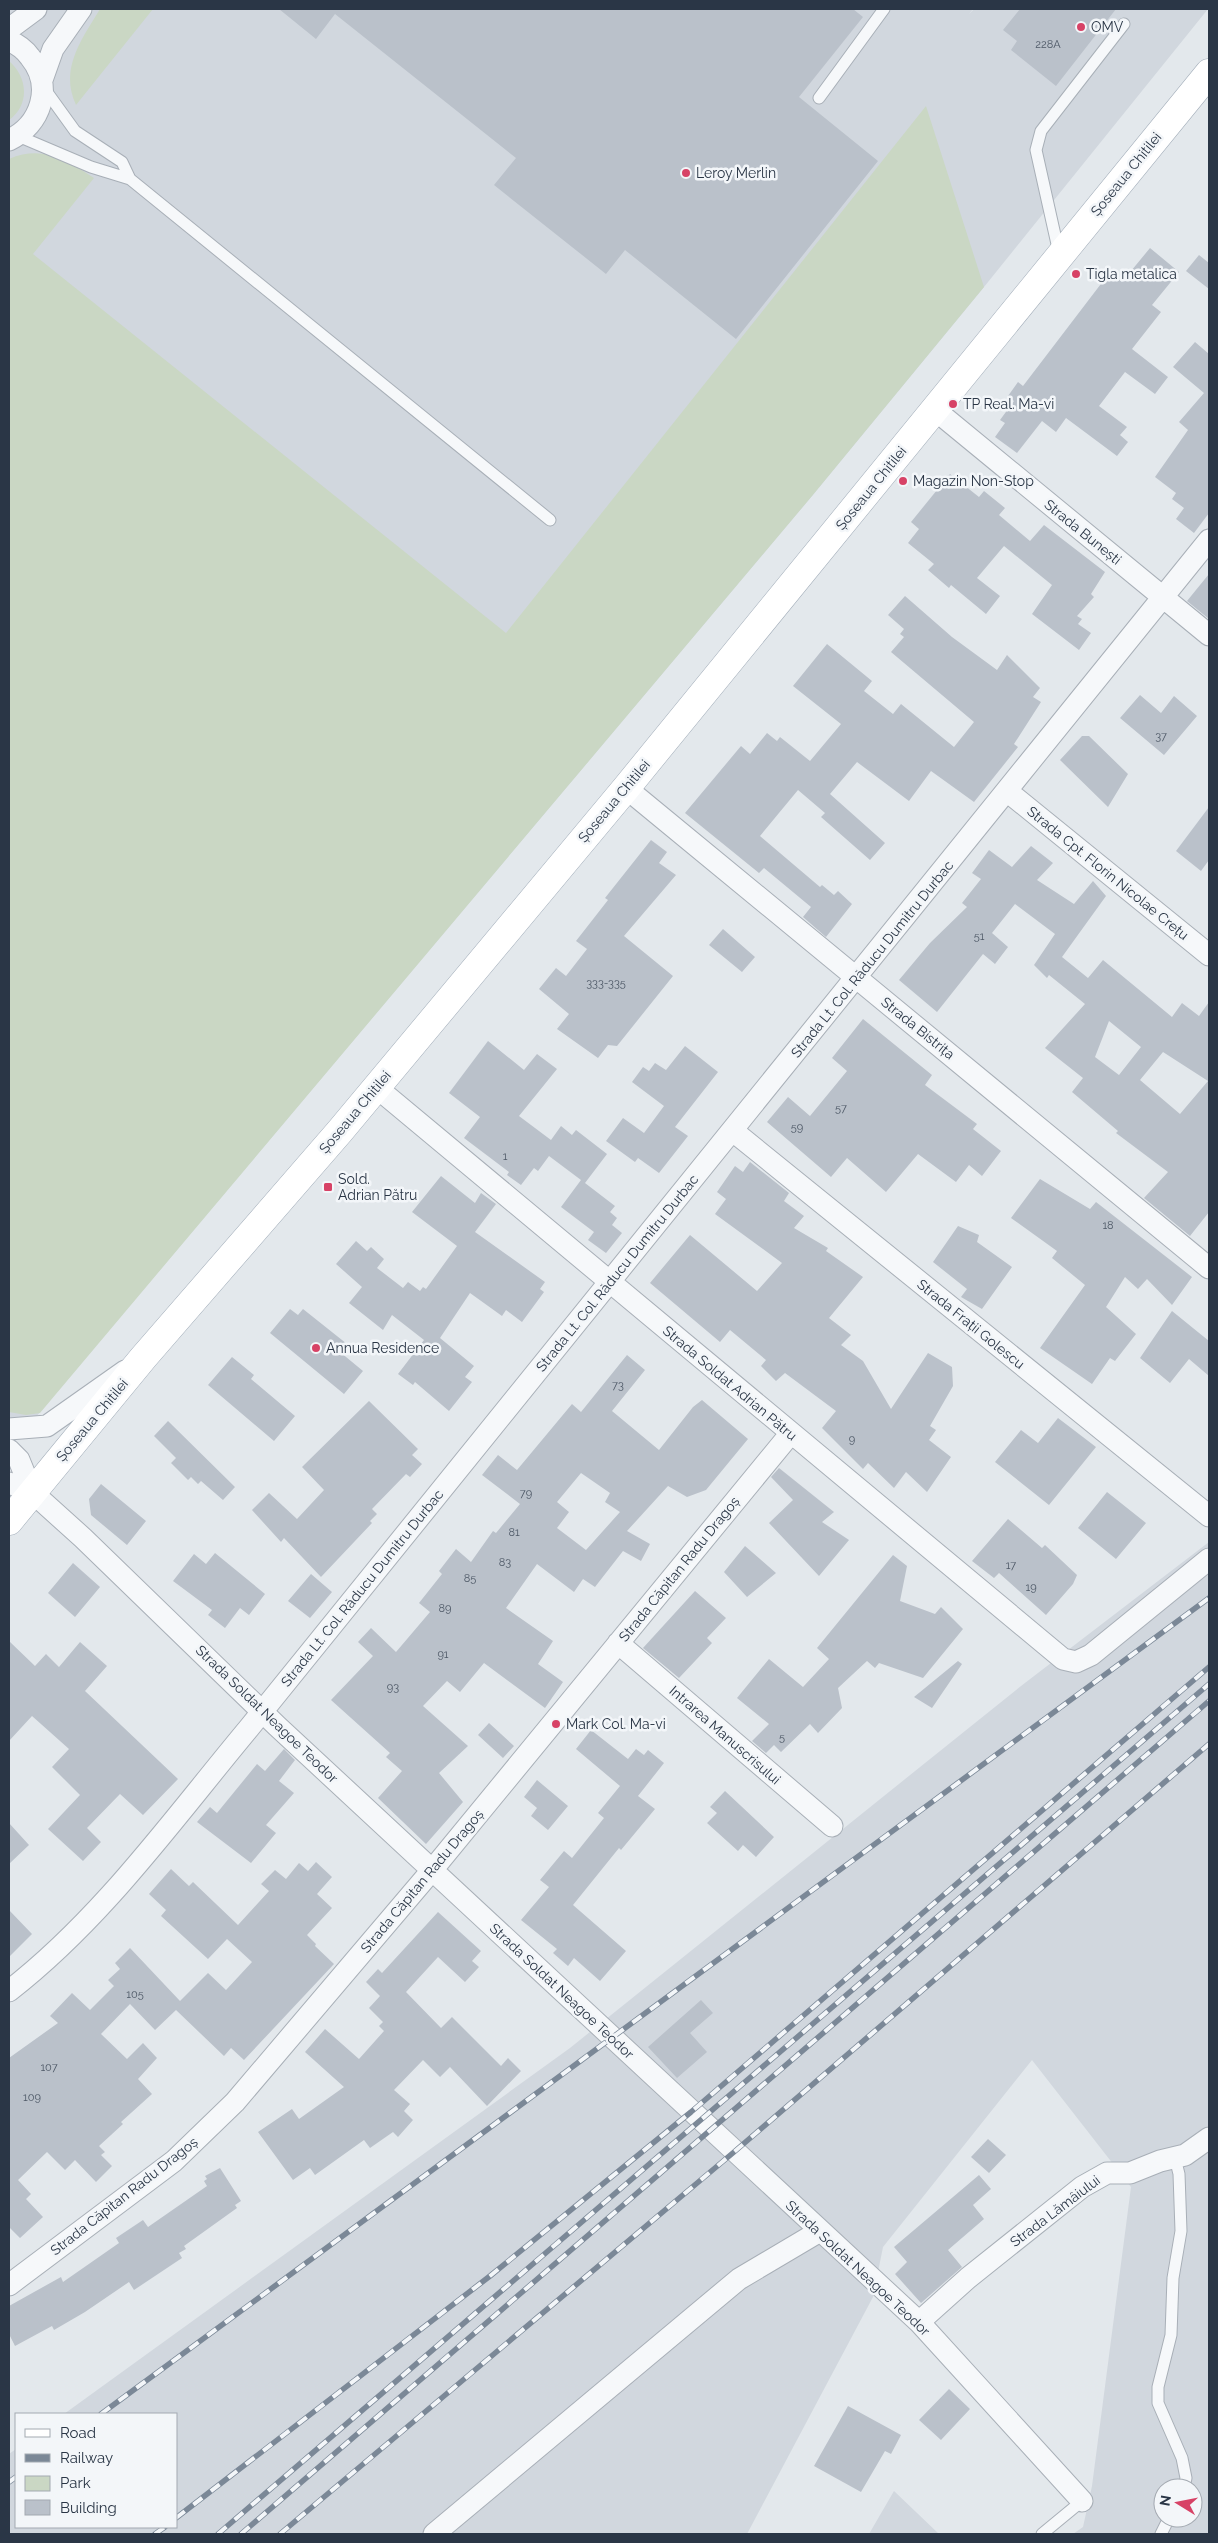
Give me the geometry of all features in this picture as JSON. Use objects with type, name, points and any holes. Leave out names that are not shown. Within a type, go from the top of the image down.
[{"type":"main road","name":"Șoseaua Chitilei","points":[[9,1521],[20,1487],[143,1358],[376,1087],[626,788],[1209,73]]},
{"type":"street","points":[[9,29],[36,9]]},
{"type":"street","points":[[13,138],[29,126],[38,114],[42,100],[43,83],[53,49],[81,9]]},
{"type":"street","points":[[9,41],[26,52],[37,64],[43,83]]},
{"type":"street","name":"Strada Bunești","points":[[934,409],[1209,635]]},
{"type":"street","name":"Strada Lt. Col. Răducu Dumitru Durbac","points":[[9,1991],[57,1951],[89,1919],[262,1711],[857,978],[1209,540]]},
{"type":"street","name":"Strada Bistrița","points":[[626,788],[1209,1268]]},
{"type":"street","name":"Strada Cpt. Florin Nicolae Crețu","points":[[1007,792],[1209,955]]},
{"type":"street","name":"Strada Soldat Adrian Pătru","points":[[376,1087],[1064,1659],[1076,1662],[1090,1655],[1209,1559]]},
{"type":"street","name":"Strada Frații Golescu","points":[[733,1131],[1209,1516]]},
{"type":"street","points":[[9,1429],[47,1426],[143,1358]]},
{"type":"street","name":"Strada Căpitan Radu Dragoș","points":[[9,2285],[144,2184],[206,2132],[235,2102],[433,1869],[791,1433]]},
{"type":"street","points":[[9,1450],[19,1460],[20,1487]]},
{"type":"street","name":"Strada Soldat Neagoe Teodor","points":[[20,1487],[83,1538],[262,1711],[433,1869],[610,2038],[919,2322],[1082,2501]]},
{"type":"street","name":"Intrarea Manuscrisului","points":[[618,1643],[832,1826]]},
{"type":"street","name":"Strada Lămâiului","points":[[919,2322],[968,2278],[1082,2187],[1107,2173],[1130,2173],[1160,2161],[1175,2158],[1194,2150],[1209,2138]]},
{"type":"street","points":[[434,2534],[739,2279],[820,2231]]},
{"type":"lane","points":[[819,98],[884,9]]},
{"type":"lane","points":[[1059,255],[1036,150],[1037,140],[1041,131],[1124,24]]},
{"type":"lane","points":[[43,83],[63,118],[75,131],[122,162],[130,180]]},
{"type":"lane","points":[[13,138],[130,180],[550,520]]},
{"type":"lane","points":[[1175,2158],[1179,2174],[1181,2231],[1172,2278],[1171,2335],[1158,2387],[1158,2403],[1182,2458],[1186,2478]]},
{"type":"lane","points":[[1042,2534],[1082,2501]]},
{"type":"shaded area","points":[[9,9],[973,9],[969,14],[974,9],[1208,9],[984,287],[812,496],[9,1449]]},
{"type":"shaded area","points":[[1209,1542],[1209,2534],[1073,2534],[1083,2527],[1092,2486],[1131,2187],[1032,2060],[883,2247],[873,2297],[747,2534],[9,2534],[9,2454],[15,2450],[15,2528],[178,2528],[178,2413],[65,2413],[570,2048],[1021,1686]]},
{"type":"shaded area","points":[[894,2491],[939,2534],[869,2534]]},
{"type":"green space","points":[[100,9],[153,9],[76,105],[71,92],[71,67],[80,43]]},
{"type":"green space","points":[[9,61],[20,75],[24,91],[21,107],[9,120]]},
{"type":"green space","points":[[926,106],[984,287],[812,496],[40,1413],[26,1415],[9,1412],[9,159],[32,153],[53,156],[73,165],[94,178],[33,254],[506,633]]},
{"type":"building","name":"Leroy Merlin","points":[[279,9],[853,9],[863,17],[799,97],[878,161],[736,339],[625,250],[606,274],[494,185],[516,158],[335,14],[316,39]]},
{"type":"building","points":[[1020,9],[1116,9],[1056,86],[1011,50],[1017,41],[1003,30]]},
{"type":"building","points":[[1150,248],[1179,272],[1152,305],[1161,312],[1132,349],[1168,377],[1155,394],[1125,372],[1099,406],[1127,427],[1120,435],[1128,442],[1117,456],[1066,418],[1056,432],[1042,421],[1017,453],[995,437],[1005,423],[1000,420],[1014,401],[1008,396],[1018,382],[1023,386],[1110,272],[1122,282]]},
{"type":"building","points":[[1199,255],[1209,263],[1209,289],[1186,271]]},
{"type":"building","points":[[1195,342],[1209,354],[1209,513],[1194,533],[1176,519],[1184,508],[1172,499],[1176,493],[1155,477],[1188,430],[1179,422],[1204,393],[1173,367]]},
{"type":"building","points":[[950,474],[979,497],[984,491],[1005,508],[999,515],[1030,541],[1044,525],[1105,572],[1091,594],[1094,597],[1077,616],[1082,619],[1078,624],[1091,633],[1079,650],[1032,614],[1052,585],[1004,546],[977,578],[1000,596],[986,614],[951,585],[949,588],[928,570],[934,564],[908,543],[919,529],[911,522]]},
{"type":"building","points":[[1209,574],[1209,619],[1187,601]]},
{"type":"building","points":[[905,596],[952,637],[997,670],[1007,655],[1040,688],[1033,697],[1041,702],[1014,744],[1018,747],[974,802],[931,771],[909,801],[857,762],[830,794],[885,843],[870,860],[821,817],[825,813],[798,790],[760,836],[820,887],[822,885],[834,895],[838,891],[852,904],[826,937],[803,917],[811,907],[764,868],[759,873],[685,813],[741,746],[750,754],[767,733],[777,741],[780,737],[810,761],[841,724],[793,686],[827,644],[872,681],[864,691],[893,714],[901,704],[954,747],[974,722],[891,652],[904,637],[900,634],[904,629],[888,615]]},
{"type":"building","points":[[1140,695],[1161,713],[1174,696],[1197,716],[1164,755],[1120,718]]},
{"type":"building","points":[[1082,736],[1089,736],[1128,774],[1108,807],[1060,760]]},
{"type":"building","points":[[1209,807],[1209,860],[1201,871],[1176,851]]},
{"type":"building","points":[[651,840],[667,852],[659,863],[676,875],[624,936],[673,976],[617,1046],[608,1045],[598,1058],[557,1029],[569,1014],[539,989],[556,968],[566,976],[587,949],[576,941],[608,900],[605,898]]},
{"type":"building","points":[[1031,846],[1053,863],[1037,880],[1074,904],[1093,881],[1106,896],[1062,957],[1088,978],[1103,960],[1172,1017],[1182,1003],[1199,1016],[1209,1002],[1209,1212],[1190,1236],[1144,1198],[1168,1172],[1116,1133],[1118,1131],[1072,1092],[1083,1078],[1045,1048],[1085,1004],[1049,975],[1047,978],[1034,965],[1055,934],[1015,904],[992,933],[1008,947],[995,964],[983,954],[937,1012],[899,980],[930,943],[967,907],[962,903],[981,879],[972,873],[989,850],[1012,867]],"holes":[[[1109,1021],[1141,1047],[1119,1075],[1095,1057]],[[1163,1052],[1208,1081],[1180,1114],[1140,1080]]]},
{"type":"building","points":[[723,929],[755,957],[742,972],[709,945]]},
{"type":"building","points":[[863,1019],[932,1075],[925,1085],[977,1124],[973,1129],[1001,1151],[982,1176],[969,1165],[956,1182],[918,1154],[886,1192],[847,1158],[831,1177],[767,1122],[788,1097],[810,1116],[847,1071],[832,1058]]},
{"type":"building","points":[[488,1041],[524,1070],[537,1054],[557,1069],[519,1116],[551,1140],[561,1126],[572,1135],[576,1130],[607,1154],[585,1183],[615,1206],[610,1212],[617,1218],[612,1225],[622,1233],[606,1253],[588,1240],[594,1232],[561,1207],[581,1180],[549,1156],[538,1171],[534,1168],[521,1185],[507,1175],[509,1172],[464,1138],[480,1117],[449,1093]]},
{"type":"building","points":[[685,1046],[718,1072],[675,1127],[688,1136],[659,1173],[638,1158],[635,1162],[606,1141],[623,1118],[644,1133],[664,1106],[632,1082],[643,1067],[649,1071],[655,1063],[666,1070]]},
{"type":"building","points":[[750,1162],[789,1193],[784,1201],[804,1216],[794,1228],[828,1248],[826,1251],[863,1277],[829,1318],[851,1335],[841,1345],[863,1361],[891,1409],[928,1353],[952,1367],[953,1386],[930,1426],[936,1430],[929,1440],[951,1457],[927,1492],[906,1472],[894,1488],[868,1463],[863,1469],[822,1428],[836,1411],[785,1373],[776,1381],[761,1366],[766,1360],[730,1330],[720,1342],[650,1283],[690,1235],[757,1291],[782,1263],[715,1214],[726,1199],[717,1192],[735,1166],[743,1172]]},
{"type":"building","points":[[441,1176],[475,1203],[481,1193],[496,1204],[475,1232],[545,1282],[540,1289],[544,1292],[522,1322],[506,1310],[502,1316],[470,1293],[440,1338],[474,1366],[465,1377],[472,1382],[449,1411],[415,1382],[413,1385],[398,1374],[424,1340],[392,1315],[383,1330],[349,1303],[362,1287],[336,1264],[356,1241],[367,1251],[371,1247],[384,1259],[377,1268],[403,1288],[408,1282],[420,1291],[423,1287],[426,1289],[457,1246],[412,1212]]},
{"type":"building","points":[[1040,1179],[1090,1209],[1096,1202],[1192,1277],[1172,1305],[1147,1279],[1138,1289],[1125,1277],[1106,1307],[1136,1334],[1115,1361],[1110,1358],[1092,1384],[1040,1348],[1085,1285],[1052,1258],[1057,1251],[1011,1218]]},
{"type":"building","points":[[958,1226],[979,1235],[977,1242],[1012,1267],[982,1309],[961,1297],[967,1289],[933,1262]]},
{"type":"building","name":"Annua Residence","points":[[290,1309],[298,1315],[303,1309],[347,1344],[340,1352],[363,1371],[344,1394],[270,1333]]},
{"type":"building","points":[[1172,1311],[1209,1341],[1209,1376],[1189,1359],[1170,1383],[1140,1358]]},
{"type":"building","points":[[627,1355],[645,1370],[612,1411],[659,1450],[693,1407],[702,1400],[748,1439],[706,1490],[687,1497],[668,1486],[627,1531],[650,1544],[641,1561],[623,1551],[595,1587],[583,1579],[574,1592],[537,1564],[506,1608],[553,1641],[538,1664],[563,1682],[545,1708],[484,1663],[460,1692],[447,1681],[423,1706],[468,1746],[439,1773],[463,1802],[426,1844],[378,1798],[402,1771],[386,1757],[390,1753],[331,1700],[373,1656],[358,1642],[371,1628],[396,1652],[430,1612],[419,1603],[442,1574],[439,1571],[456,1549],[471,1562],[493,1531],[496,1533],[520,1504],[482,1475],[498,1455],[517,1470],[572,1404],[581,1412]],"holes":[[[581,1473],[610,1493],[605,1502],[620,1512],[586,1550],[557,1528],[569,1512],[557,1502]]]},
{"type":"building","points":[[232,1357],[254,1375],[251,1379],[295,1416],[274,1441],[208,1385]]},
{"type":"building","points":[[369,1401],[418,1449],[412,1455],[422,1464],[410,1477],[406,1474],[372,1509],[377,1514],[370,1521],[372,1523],[321,1577],[284,1538],[281,1542],[252,1510],[269,1493],[297,1519],[324,1490],[302,1467]]},
{"type":"building","points":[[1058,1418],[1096,1447],[1049,1505],[995,1462],[1021,1430],[1038,1443]]},
{"type":"building","points":[[168,1421],[235,1487],[223,1500],[201,1481],[198,1484],[191,1477],[188,1480],[171,1463],[176,1458],[154,1436]]},
{"type":"building","points":[[779,1468],[834,1512],[822,1522],[849,1540],[819,1576],[769,1523],[793,1500],[771,1477]]},
{"type":"building","points":[[101,1484],[146,1521],[127,1545],[91,1515],[89,1499]]},
{"type":"building","points":[[1107,1492],[1146,1523],[1116,1559],[1078,1528]]},
{"type":"building","points":[[1008,1519],[1042,1548],[1045,1545],[1077,1575],[1073,1584],[1046,1615],[999,1573],[994,1578],[972,1561]]},
{"type":"building","points":[[745,1546],[776,1573],[747,1597],[724,1572]]},
{"type":"building","points":[[215,1553],[265,1594],[249,1615],[240,1608],[225,1628],[208,1615],[212,1610],[173,1581],[194,1554],[206,1564]]},
{"type":"building","points":[[893,1555],[907,1566],[900,1601],[935,1614],[941,1607],[963,1629],[923,1678],[879,1663],[875,1668],[867,1661],[838,1688],[842,1708],[818,1733],[810,1724],[781,1752],[774,1745],[766,1753],[752,1741],[769,1724],[737,1698],[769,1659],[803,1687],[829,1659],[817,1648]]},
{"type":"building","points":[[73,1563],[100,1587],[75,1617],[48,1593]]},
{"type":"building","points":[[311,1574],[332,1592],[310,1618],[288,1601]]},
{"type":"building","points":[[695,1591],[726,1618],[707,1638],[712,1643],[679,1678],[643,1648]]},
{"type":"building","points":[[9,1641],[35,1666],[46,1654],[59,1667],[80,1642],[107,1666],[85,1691],[178,1779],[143,1815],[120,1794],[87,1828],[101,1842],[83,1861],[48,1829],[80,1795],[52,1767],[69,1749],[32,1716],[9,1741]]},
{"type":"building","points":[[958,1661],[962,1664],[932,1708],[914,1697]]},
{"type":"building","points":[[489,1723],[514,1746],[503,1758],[478,1735]]},
{"type":"building","points":[[591,1730],[628,1759],[636,1749],[644,1755],[648,1750],[664,1763],[638,1796],[655,1809],[621,1850],[619,1848],[573,1905],[626,1951],[600,1981],[574,1958],[568,1966],[553,1953],[557,1949],[521,1920],[549,1887],[540,1880],[564,1851],[572,1858],[604,1818],[598,1813],[620,1786],[576,1749]]},
{"type":"building","points":[[284,1749],[295,1760],[279,1781],[294,1793],[266,1825],[276,1833],[251,1863],[197,1822],[210,1807],[217,1813],[257,1764],[265,1771]]},
{"type":"building","points":[[537,1780],[568,1806],[548,1830],[531,1816],[537,1808],[524,1797]]},
{"type":"building","points":[[725,1791],[774,1837],[756,1857],[743,1845],[738,1851],[707,1823],[717,1813],[710,1807]]},
{"type":"building","points":[[9,1823],[29,1845],[9,1864]]},
{"type":"building","points":[[316,1862],[332,1877],[317,1894],[332,1908],[307,1935],[316,1944],[315,1946],[334,1964],[244,2060],[231,2048],[224,2056],[176,2010],[155,2030],[130,2004],[101,2034],[127,2059],[143,2043],[157,2058],[138,2079],[152,2094],[121,2122],[123,2124],[99,2146],[105,2152],[101,2155],[112,2166],[96,2182],[75,2160],[65,2170],[47,2152],[18,2180],[31,2194],[26,2199],[43,2217],[20,2238],[9,2227],[9,2058],[58,2023],[50,2016],[72,1993],[90,2010],[114,1986],[108,1980],[120,1969],[115,1963],[130,1948],[180,2001],[208,1973],[226,1990],[252,1962],[227,1939],[208,1959],[161,1916],[166,1910],[149,1894],[171,1869],[189,1886],[193,1882],[238,1925],[269,1891],[261,1884],[275,1870],[286,1879],[299,1863],[308,1871]]},
{"type":"building","points":[[9,1910],[32,1934],[9,1957]]},
{"type":"building","points":[[438,1912],[481,1951],[472,1961],[479,1967],[465,1982],[438,1957],[406,1992],[441,2028],[452,2017],[501,2066],[508,2058],[521,2071],[487,2106],[450,2067],[440,2077],[423,2060],[394,2090],[410,2104],[404,2111],[413,2120],[398,2137],[393,2132],[370,2148],[364,2140],[315,2175],[310,2168],[293,2180],[258,2132],[292,2109],[299,2119],[344,2087],[305,2052],[325,2029],[359,2059],[384,2031],[379,2026],[383,2022],[369,2008],[380,1996],[366,1982],[378,1969],[382,1973]]},
{"type":"building","points":[[701,2000],[713,2013],[690,2033],[707,2052],[677,2078],[648,2047]]},
{"type":"building","points":[[988,2139],[1006,2155],[989,2173],[971,2157]]},
{"type":"building","points":[[220,2168],[241,2201],[235,2205],[237,2208],[184,2246],[186,2249],[179,2253],[182,2258],[134,2290],[129,2282],[85,2312],[54,2330],[52,2326],[15,2346],[9,2334],[9,2306],[61,2277],[63,2282],[119,2243],[116,2238],[143,2220],[148,2227],[207,2186],[204,2181],[207,2179],[205,2176]]},
{"type":"building","points":[[979,2175],[991,2189],[973,2205],[984,2219],[948,2250],[962,2267],[921,2303],[895,2274],[907,2262],[894,2247]]},
{"type":"building","points":[[949,2389],[970,2409],[941,2440],[919,2420]]},
{"type":"building","points":[[848,2406],[901,2435],[891,2454],[885,2451],[861,2492],[814,2466]]},
{"type":"railway","points":[[102,2413],[1209,1598]]},
{"type":"railway","points":[[178,2516],[490,2276],[691,2112],[1209,1667]]},
{"type":"railway","points":[[218,2534],[1209,1684]]},
{"type":"railway","points":[[241,2534],[1209,1701]]},
{"type":"railway","points":[[280,2534],[734,2152],[1209,1744]]},
{"type":"railway","points":[[9,2482],[15,2478]]},
{"type":"railway","points":[[155,2534],[164,2528]]},
{"type":"place","name":"OMV","points":[[1081,27]]},
{"type":"place","name":"Leroy Merlin","points":[[686,173]]},
{"type":"place","name":"Tigla metalica","points":[[1076,274]]},
{"type":"place","name":"TP Real. Ma-vi","points":[[953,404]]},
{"type":"place","name":"Magazin Non-Stop","points":[[903,481]]},
{"type":"place","name":"Sold. Adrian Pătru","points":[[328,1187]]},
{"type":"place","name":"Annua Residence","points":[[316,1348]]},
{"type":"place","name":"Mark Col. Ma-vi","points":[[556,1724]]}]
